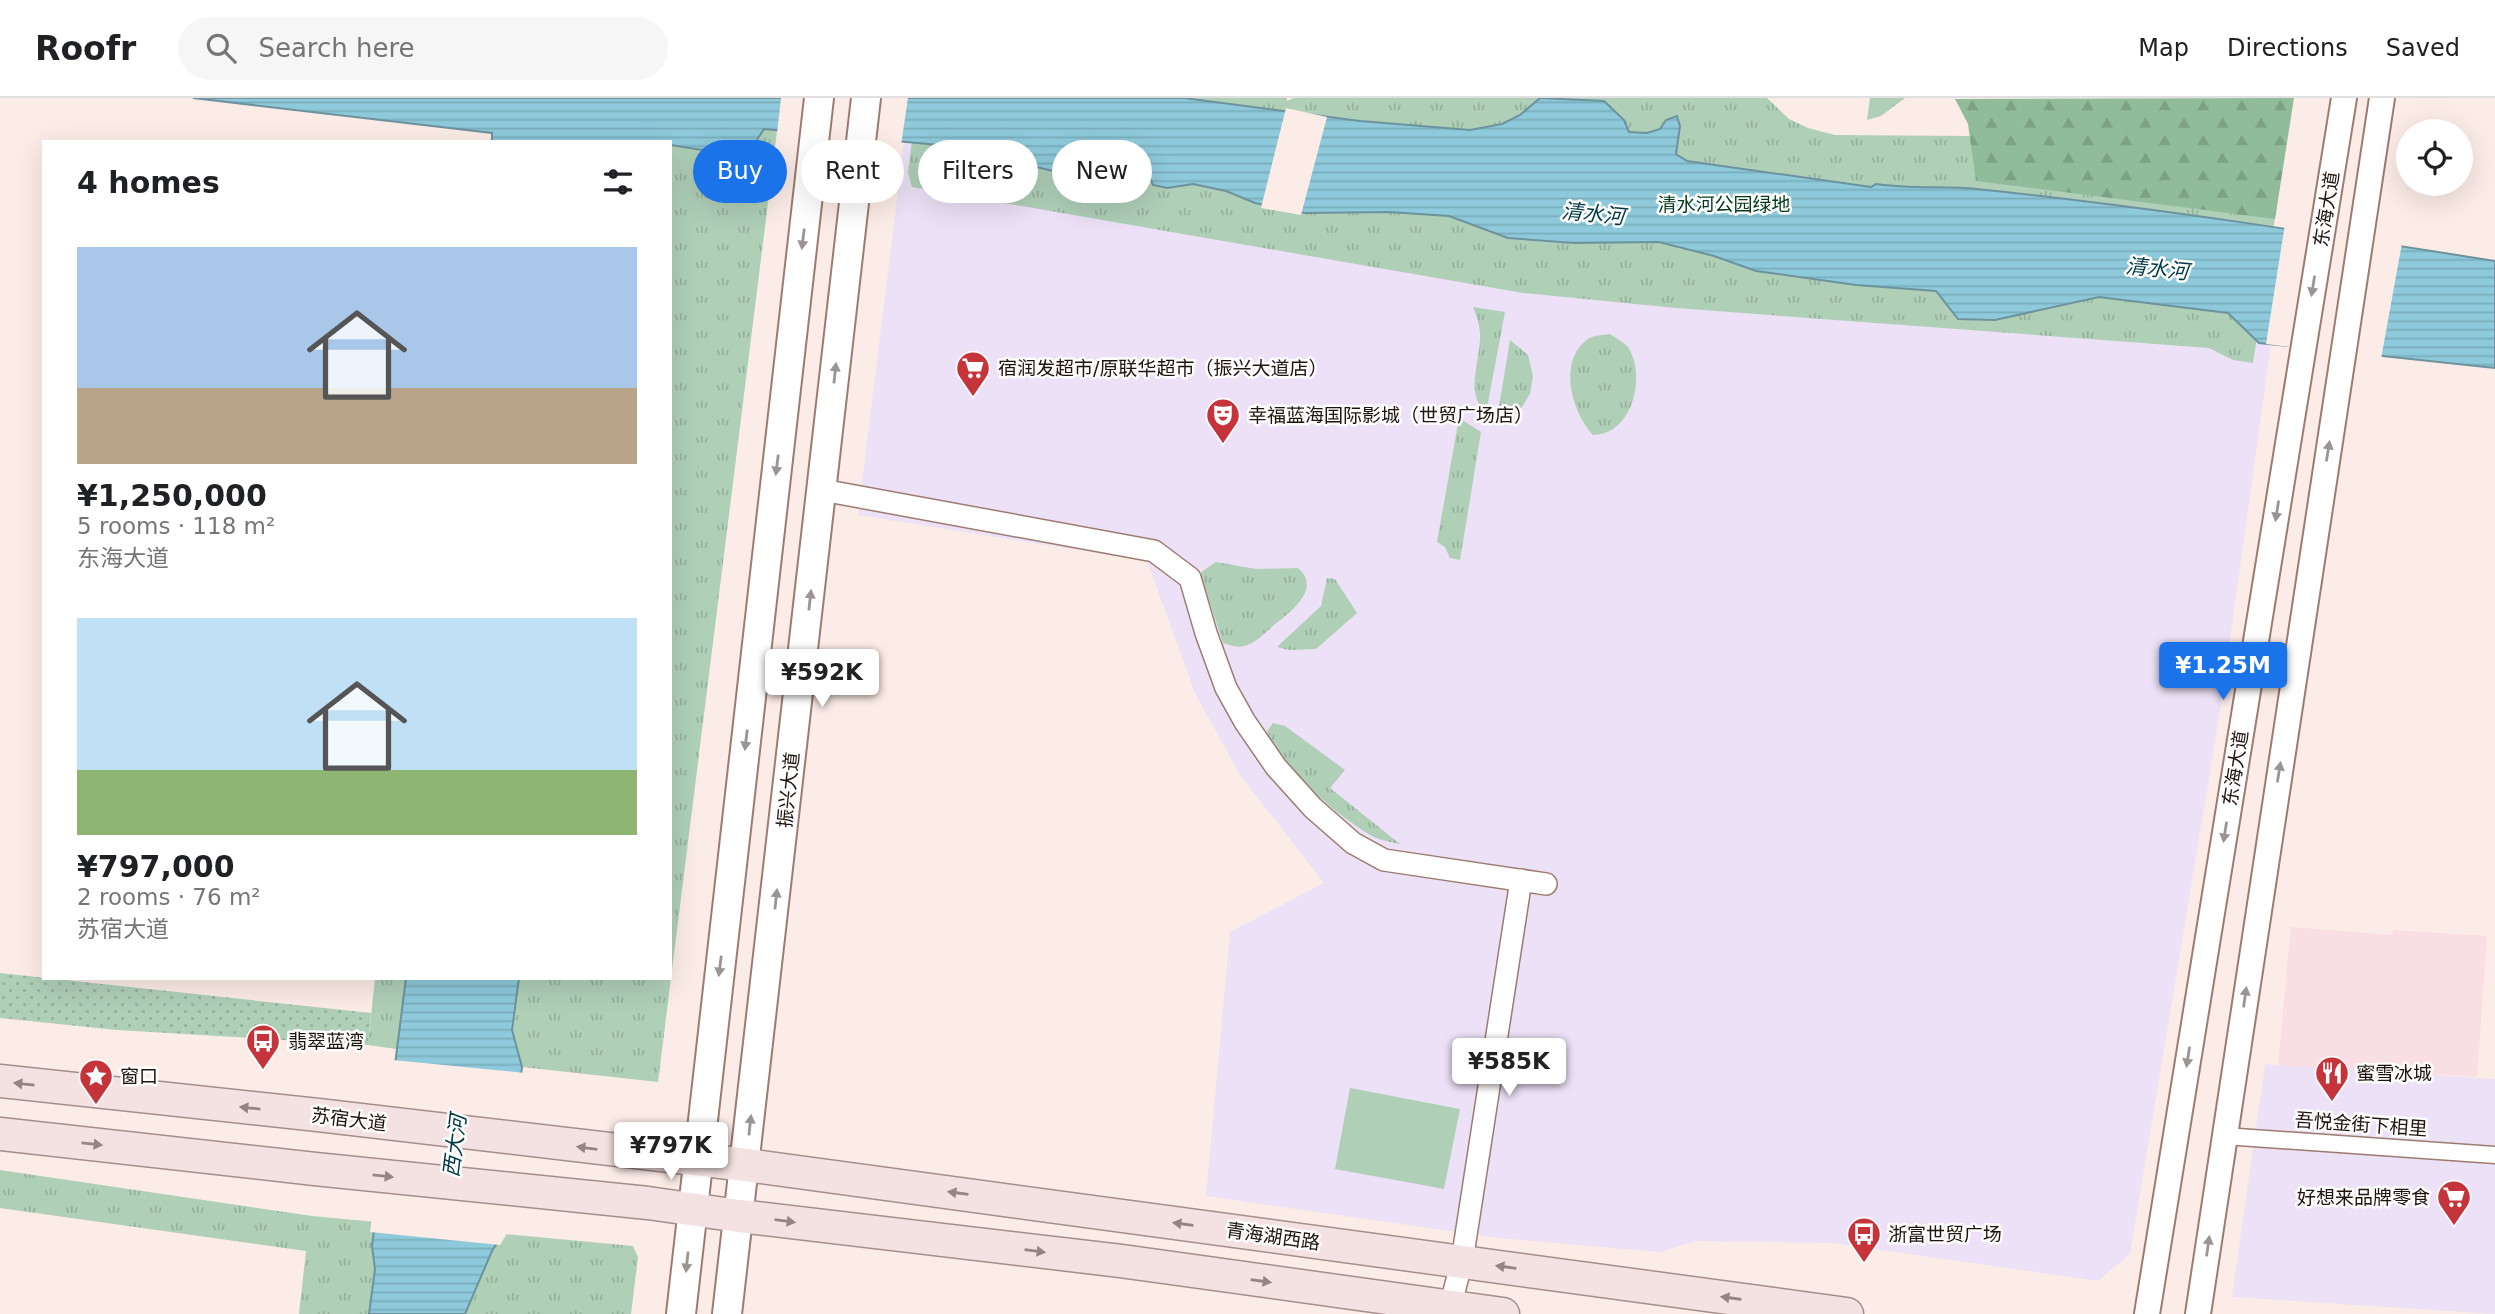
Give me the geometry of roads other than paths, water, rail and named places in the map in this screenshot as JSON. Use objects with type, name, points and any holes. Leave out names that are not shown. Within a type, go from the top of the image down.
[{"type":"main road","points":[[681,1314],[819,98]]},
{"type":"main road","name":"振兴大道","points":[[727,1314],[866,98]]},
{"type":"main road","name":"苏宿大道","points":[[0,1082],[698,1159]]},
{"type":"main road","points":[[0,1133],[649,1203],[1121,1261],[1503,1314]]},
{"type":"main road","name":"青海湖西路","points":[[698,1159],[1847,1314]]},
{"type":"street","name":"东海大道","points":[[2147,1314],[2344,98]]},
{"type":"street","name":"东海大道","points":[[2198,1314],[2382,98]]},
{"type":"street","points":[[822,490],[1154,551],[1190,578],[1226,688],[1245,722],[1276,767],[1313,808],[1353,843],[1384,860],[1546,884]]},
{"type":"street","points":[[1450,1307],[1462,1261],[1521,880]]},
{"type":"street","name":"吾悦金街下相里","points":[[2224,1136],[2495,1155]]},
{"type":"water","name":"清水河","points":[[193,98],[1184,98],[1360,121],[1470,130],[1502,124],[1520,115],[1540,98],[1604,101],[1624,120],[1629,132],[1647,133],[1660,129],[1666,120],[1677,116],[1680,126],[1676,154],[1687,161],[1871,187],[1876,184],[1977,189],[2107,204],[2495,261],[2495,368],[2259,343],[2228,313],[2099,297],[1995,320],[1958,319],[1936,291],[1856,285],[1756,271],[1714,256],[1659,242],[1574,243],[1508,238],[1449,216],[1389,212],[1305,213],[1255,203],[1226,191],[1193,184],[1167,188],[1153,185],[1152,140],[1052,140],[1052,171],[1038,167],[1038,140],[918,140],[918,143],[764,129],[757,140],[693,140],[693,149],[672,145],[672,140],[492,140],[492,133]]},
{"type":"water","name":"西大河","points":[[406,980],[519,980],[512,1030],[522,1067],[504,1231],[492,1251],[465,1314],[369,1314],[375,1269],[372,1246]]},
{"type":"place","name":"宿润发超市/原联华超市（振兴大道店）","points":[[973,398]]},
{"type":"place","name":"幸福蓝海国际影城（世贸广场店）","points":[[1223,445]]},
{"type":"place","name":"翡翠蓝湾","points":[[263,1071]]},
{"type":"place","name":"蜜雪冰城","points":[[2332,1103]]},
{"type":"place","name":"窗口","points":[[96,1106]]},
{"type":"place","name":"好想来品牌零食","points":[[2454,1227]]},
{"type":"place","name":"浙富世贸广场","points":[[1864,1264]]},
{"type":"park label","name":"清水河公园绿地","points":[[1724,204]]}]
